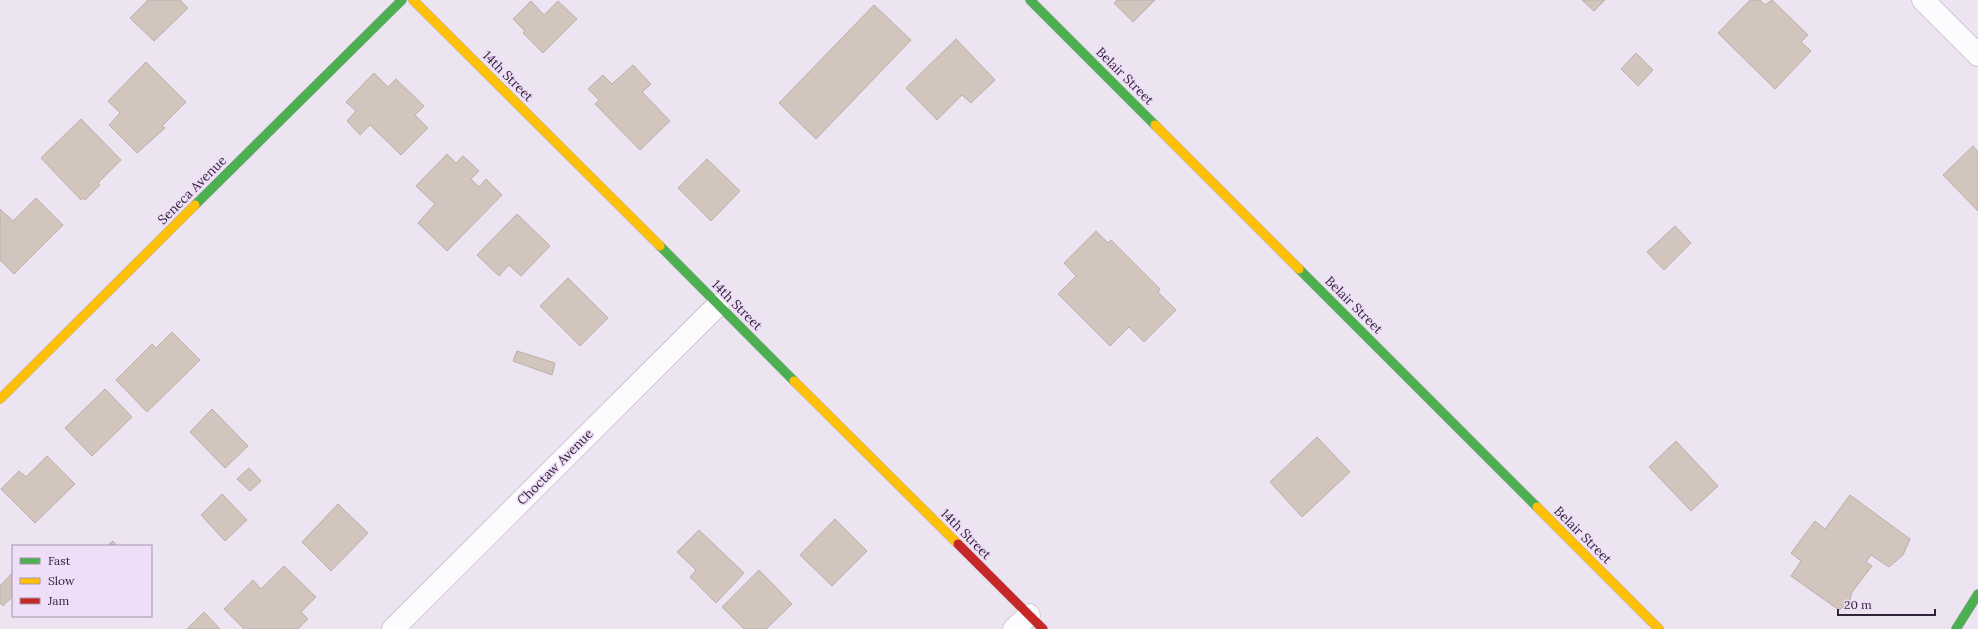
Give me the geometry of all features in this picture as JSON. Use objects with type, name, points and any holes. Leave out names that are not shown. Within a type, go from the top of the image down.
[{"type":"street","name":"Seneca Avenue","points":[[0,399],[402,0]]},
{"type":"street","name":"14th Street","points":[[413,0],[718,305],[1029,624]]},
{"type":"street","name":"Belair Street","points":[[1030,0],[1659,629]]},
{"type":"street","points":[[1923,0],[1978,55]]},
{"type":"street","name":"Choctaw Avenue","points":[[393,629],[718,305]]},
{"type":"street","points":[[1956,629],[1978,594]]},
{"type":"building","points":[[148,0],[180,0],[188,8],[154,41],[130,18]]},
{"type":"building","points":[[1117,0],[1155,0],[1133,22],[1114,3]]},
{"type":"building","points":[[1582,0],[1605,0],[1594,11]]},
{"type":"building","points":[[1750,0],[1760,0],[1765,5],[1772,0],[1808,35],[1801,42],[1811,51],[1775,89],[1718,33]]},
{"type":"building","points":[[531,1],[544,15],[558,1],[577,19],[543,53],[523,33],[525,31],[513,19]]},
{"type":"building","points":[[874,5],[911,40],[816,139],[779,103]]},
{"type":"building","points":[[956,39],[995,80],[971,103],[962,95],[937,120],[906,88]]},
{"type":"building","points":[[1636,53],[1653,70],[1638,86],[1621,69]]},
{"type":"building","points":[[146,62],[186,102],[162,126],[165,128],[137,153],[109,125],[120,113],[108,101]]},
{"type":"building","points":[[633,65],[651,84],[642,92],[670,121],[640,150],[595,104],[599,100],[588,89],[603,75],[612,84]]},
{"type":"building","points":[[374,73],[388,87],[396,79],[424,106],[415,115],[428,128],[401,155],[370,125],[360,135],[347,121],[356,111],[346,102]]},
{"type":"building","points":[[81,119],[121,160],[98,183],[100,185],[85,200],[83,198],[81,200],[41,158]]},
{"type":"building","points":[[1973,146],[1978,152],[1978,211],[1943,175]]},
{"type":"building","points":[[447,154],[456,163],[463,156],[479,171],[471,179],[479,187],[486,179],[502,195],[447,251],[418,223],[435,204],[416,186]]},
{"type":"building","points":[[707,159],[740,191],[711,221],[678,188]]},
{"type":"building","points":[[36,198],[63,225],[14,274],[0,260],[0,209],[13,221]]},
{"type":"building","points":[[517,214],[550,246],[521,276],[509,265],[499,276],[477,255]]},
{"type":"building","points":[[1675,226],[1691,243],[1664,270],[1647,252]]},
{"type":"building","points":[[1096,231],[1108,243],[1111,240],[1160,289],[1158,292],[1176,310],[1144,342],[1129,327],[1110,346],[1058,294],[1076,276],[1064,263]]},
{"type":"building","points":[[568,278],[608,318],[580,346],[540,306]]},
{"type":"building","points":[[172,332],[200,360],[147,412],[116,380],[152,344],[156,348]]},
{"type":"building","points":[[517,351],[555,363],[552,375],[513,361]]},
{"type":"building","points":[[105,389],[132,417],[92,456],[65,428]]},
{"type":"building","points":[[212,409],[248,446],[225,468],[190,432]]},
{"type":"building","points":[[1317,437],[1350,472],[1302,517],[1270,482]]},
{"type":"building","points":[[1676,441],[1718,486],[1691,511],[1649,467]]},
{"type":"building","points":[[47,456],[75,484],[35,523],[1,489],[19,471],[26,477]]},
{"type":"building","points":[[249,468],[261,481],[250,491],[237,479]]},
{"type":"building","points":[[222,494],[247,520],[225,541],[201,515]]},
{"type":"building","points":[[1850,495],[1910,539],[1903,555],[1889,567],[1871,555],[1866,562],[1872,566],[1852,592],[1849,603],[1839,610],[1791,576],[1801,561],[1791,553],[1815,521],[1825,529]]},
{"type":"building","points":[[338,504],[368,533],[331,571],[302,542]]},
{"type":"building","points":[[835,519],[867,551],[832,586],[800,555]]},
{"type":"building","points":[[699,530],[744,573],[716,603],[690,577],[696,570],[677,552]]},
{"type":"building","points":[[113,541],[116,545],[108,545]]},
{"type":"building","points":[[284,566],[316,597],[301,612],[308,619],[298,629],[244,629],[224,609],[253,580],[261,589]]},
{"type":"building","points":[[759,570],[792,604],[766,629],[744,629],[722,607]]},
{"type":"building","points":[[12,573],[12,597],[3,606],[0,603],[0,586]]},
{"type":"building","points":[[204,612],[220,629],[187,629]]},
{"type":"traffic: fast","points":[[195,205],[402,0]]},
{"type":"traffic: fast","points":[[1030,0],[1155,125]]},
{"type":"traffic: fast","points":[[660,246],[794,381]]},
{"type":"traffic: fast","points":[[1299,269],[1537,507]]},
{"type":"traffic: fast","points":[[1956,629],[1978,594]]},
{"type":"traffic: slow","points":[[413,0],[660,246]]},
{"type":"traffic: slow","points":[[1155,125],[1299,269]]},
{"type":"traffic: slow","points":[[0,399],[195,205]]},
{"type":"traffic: slow","points":[[794,381],[958,544]]},
{"type":"traffic: slow","points":[[1537,507],[1659,629]]},
{"type":"traffic: jam","points":[[958,544],[1043,629]]}]
